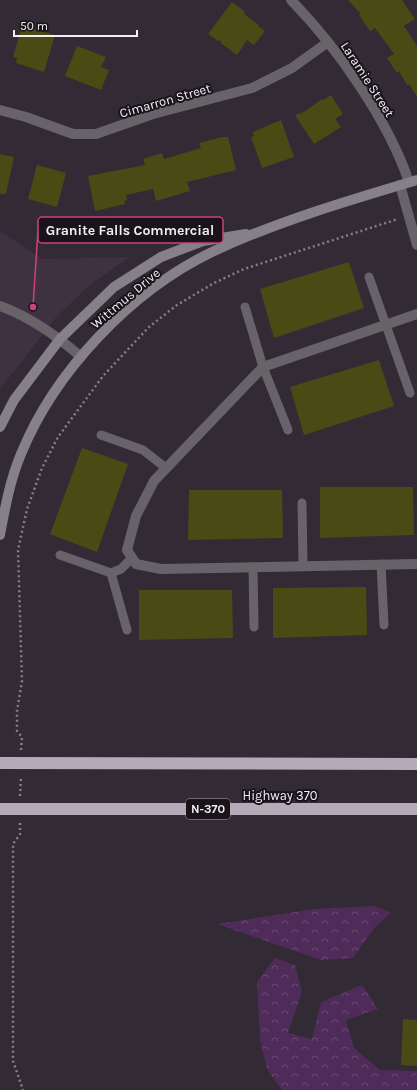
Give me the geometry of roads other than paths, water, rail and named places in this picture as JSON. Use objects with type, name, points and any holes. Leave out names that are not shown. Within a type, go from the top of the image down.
[{"type":"highway","points":[[0,763],[417,764]]},
{"type":"highway","name":"Highway 370","points":[[0,810],[417,809]]},
{"type":"street","name":"Laramie Street","points":[[291,0],[328,42],[350,73],[395,144],[409,182],[417,245]]},
{"type":"street","name":"Cimarron Street","points":[[0,110],[26,116],[66,132],[96,134],[153,114],[252,88],[292,68],[328,42]]},
{"type":"street","name":"Wittmus Drive","points":[[0,536],[7,495],[21,454],[41,414],[61,381],[81,357],[104,331],[141,298],[170,277],[211,253],[262,231],[409,182]]},
{"type":"street","name":"Wittmus Drive","points":[[0,427],[14,400],[60,338],[114,287],[161,257],[203,241],[262,231]]},
{"type":"street","points":[[0,306],[14,312],[60,338],[81,357]]},
{"type":"street","points":[[417,314],[263,367],[154,481],[136,516],[127,550],[136,564],[161,569],[417,564]]},
{"type":"lane","points":[[369,277],[410,393]]},
{"type":"lane","points":[[245,307],[263,367],[288,430]]},
{"type":"lane","points":[[101,435],[144,450],[166,468]]},
{"type":"lane","points":[[302,503],[303,566]]},
{"type":"lane","points":[[60,555],[112,573],[121,569],[132,558]]},
{"type":"lane","points":[[381,564],[384,626]]},
{"type":"lane","points":[[253,567],[254,627]]},
{"type":"lane","points":[[112,573],[127,630]]},
{"type":"place","name":"Granite Falls Commercial","points":[[33,307]]}]
